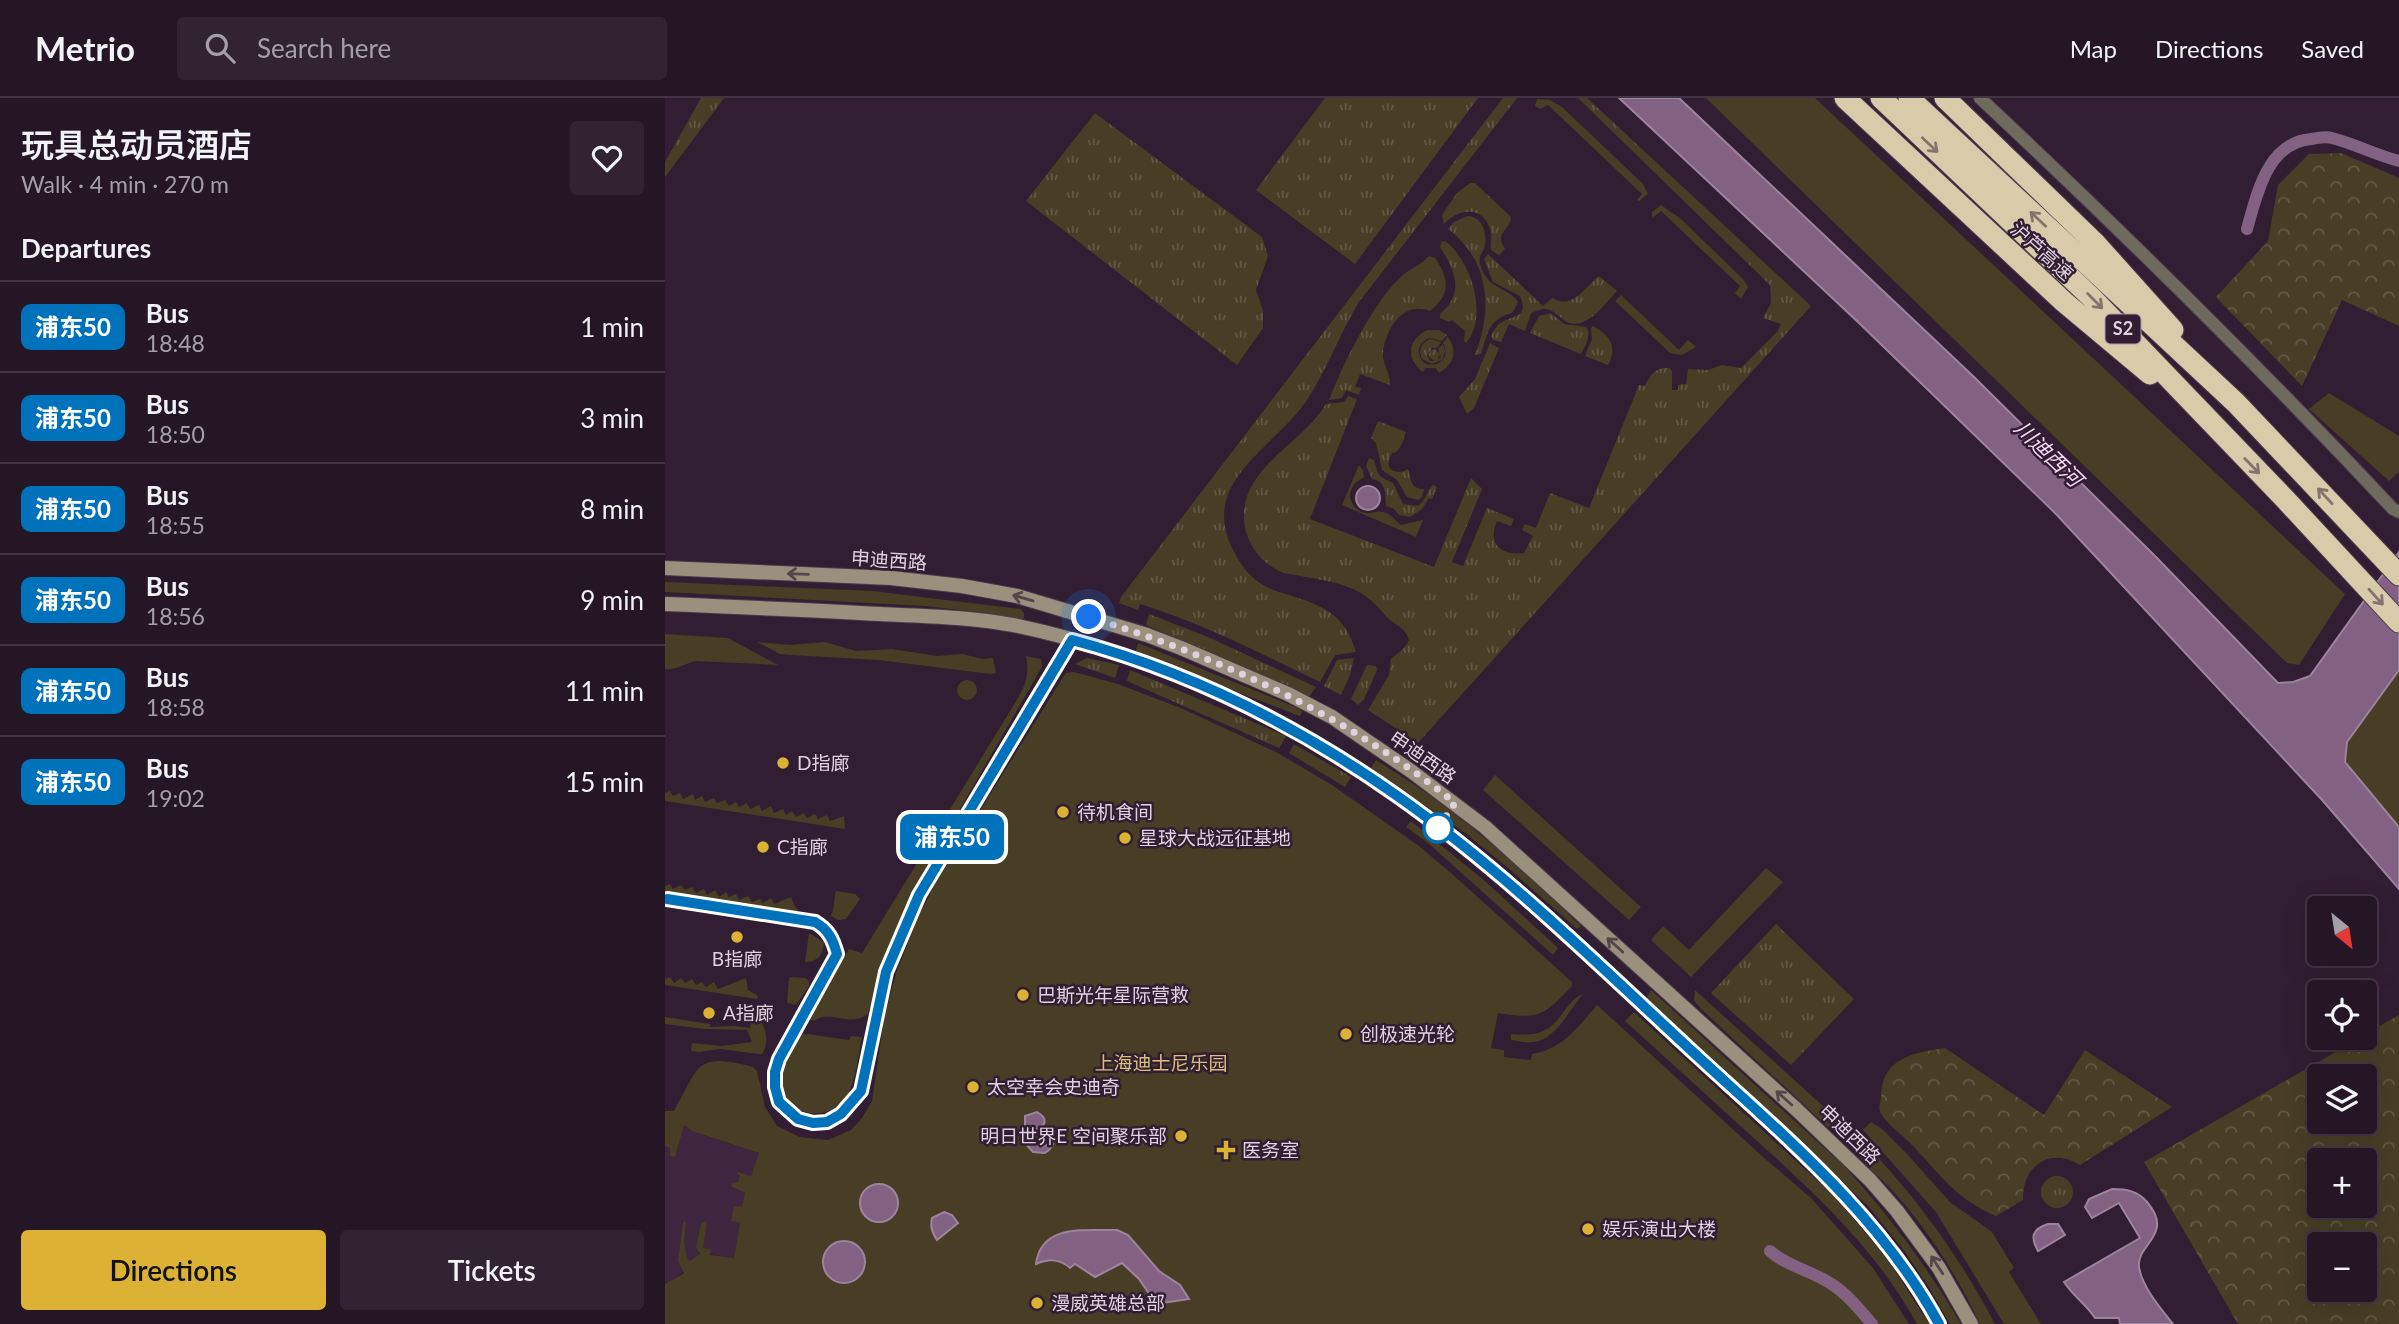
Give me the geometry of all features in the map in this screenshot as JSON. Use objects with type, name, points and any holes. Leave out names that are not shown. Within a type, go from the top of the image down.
[{"type":"highway","name":"沪芦高速","points":[[1845,98],[2064,302],[2216,428]]},
{"type":"highway","name":"沪芦高速","points":[[1881,98],[2092,298],[2399,622]]},
{"type":"highway","name":"沪芦高速","points":[[1909,98],[2236,403]]},
{"type":"highway","name":"沪芦高速","points":[[1944,98],[2095,243],[2236,403],[2399,575]]},
{"type":"street","points":[[1980,98],[2113,223],[2397,508]]},
{"type":"street","name":"申迪西路","points":[[665,568],[891,578],[962,586],[1017,596],[1147,635],[1181,648],[1288,694],[1332,717],[1420,777],[1493,834],[1796,1109],[1870,1180],[1897,1211],[1939,1268],[1971,1324]]},
{"type":"street","points":[[665,604],[962,618],[1016,626],[1141,661],[1233,699],[1289,727],[1398,796],[1569,937],[1848,1199],[1898,1258],[1939,1324]]},
{"type":"shaded area","points":[[665,1118],[692,1131],[759,1153],[745,1193],[734,1259],[710,1254],[665,1284]]},
{"type":"green space","points":[[701,98],[724,98],[665,177],[665,162]]},
{"type":"green space","points":[[1325,98],[1478,98],[1355,264],[1256,190]]},
{"type":"green space","points":[[1503,98],[1517,98],[1359,302],[1309,397],[1245,467],[1233,485],[1225,505],[1225,527],[1234,552],[1246,571],[1269,588],[1315,604],[1336,617],[1344,626],[1356,652],[1335,655],[1320,682],[1187,621],[1140,604],[1138,610],[1119,603],[1121,597]]},
{"type":"green space","points":[[1578,98],[1587,98],[1811,306],[1418,743],[1368,710],[1389,675],[1391,659],[1409,641],[1405,632],[1358,591],[1281,572],[1269,565],[1252,545],[1244,520],[1244,508],[1254,482],[1262,471],[1309,425],[1326,404],[1344,402],[1348,396],[1357,399],[1310,519],[1434,567],[1471,478],[1482,489],[1452,562],[1463,566],[1487,508],[1514,519],[1511,526],[1497,521],[1494,536],[1498,547],[1509,552],[1524,553],[1533,536],[1522,530],[1525,524],[1536,528],[1550,493],[1589,508],[1639,385],[1645,386],[1654,372],[1664,368],[1672,371],[1672,390],[1678,390],[1678,385],[1686,384],[1688,369],[1708,370],[1722,365],[1741,368],[1777,332],[1781,324],[1763,318],[1771,303],[1770,285]]},
{"type":"green space","points":[[1706,98],[1815,98],[2345,594],[2299,665],[2287,663]]},
{"type":"green space","points":[[1537,99],[1550,100],[1562,107],[1643,184],[1648,194],[1637,200],[1642,194],[1548,105],[1540,109],[1535,106]]},
{"type":"green space","points":[[1095,113],[1262,237],[1268,256],[1256,290],[1263,310],[1263,328],[1237,365],[1026,201]]},
{"type":"green space","points":[[2341,153],[2399,178],[2399,326],[2342,300],[2302,386],[2216,297],[2268,241],[2278,185],[2309,154]]},
{"type":"green space","points":[[1470,183],[1475,183],[1511,217],[1501,239],[1505,249],[1499,255],[1491,250],[1488,224],[1478,214],[1457,214],[1444,224],[1442,215],[1457,193]]},
{"type":"green space","points":[[1661,205],[1681,219],[1744,280],[1748,287],[1741,299],[1735,293],[1740,286],[1661,211],[1652,216],[1652,212]]},
{"type":"green space","points":[[1467,216],[1479,221],[1484,229],[1485,244],[1480,256],[1483,273],[1518,302],[1513,312],[1494,323],[1481,354],[1475,355],[1484,320],[1484,287],[1472,256],[1448,229],[1454,222]]},
{"type":"green space","points":[[1445,241],[1462,261],[1474,289],[1476,318],[1473,332],[1466,343],[1465,331],[1452,320],[1449,322],[1440,318],[1455,290],[1450,264],[1440,247],[1441,242]]},
{"type":"green space","points":[[1488,254],[1543,306],[1552,298],[1566,301],[1578,296],[1599,276],[1617,291],[1595,314],[1582,323],[1567,322],[1552,311],[1542,309],[1531,313],[1525,331],[1509,324],[1501,342],[1493,340],[1491,336],[1497,326],[1521,313],[1522,304],[1520,296],[1493,282],[1484,259]]},
{"type":"green space","points":[[1429,256],[1435,258],[1443,272],[1445,292],[1430,311],[1420,309],[1404,313],[1392,326],[1383,353],[1390,385],[1360,374],[1355,387],[1361,388],[1359,395],[1346,390],[1342,398],[1329,400],[1351,351],[1381,300],[1403,275]]},
{"type":"green space","points":[[1621,295],[1679,350],[1688,340],[1696,347],[1682,355],[1670,353],[1615,301]]},
{"type":"green space","points":[[1551,313],[1564,324],[1586,327],[1588,337],[1581,354],[1530,333],[1539,316]]},
{"type":"green space","points":[[1593,326],[1611,342],[1612,353],[1608,365],[1585,356],[1592,339]]},
{"type":"green space","points":[[1428,330],[1439,330],[1447,335],[1442,341],[1430,338],[1422,343],[1419,353],[1426,364],[1436,364],[1443,360],[1443,343],[1448,337],[1453,347],[1451,361],[1439,373],[1436,368],[1425,368],[1423,372],[1411,355],[1416,338]]},
{"type":"green space","points":[[1430,339],[1441,342],[1437,348],[1432,348],[1427,355],[1430,361],[1434,361],[1428,356],[1431,350],[1435,349],[1440,354],[1438,349],[1443,344],[1445,351],[1442,360],[1432,364],[1422,359],[1420,353],[1422,345]]},
{"type":"green space","points":[[1490,343],[1499,348],[1474,408],[1467,414],[1459,397],[1475,379]]},
{"type":"green space","points":[[2329,393],[2399,436],[2399,472],[2389,481],[2309,409]]},
{"type":"green space","points":[[1378,421],[1406,432],[1399,448],[1392,453],[1389,466],[1397,472],[1408,469],[1414,485],[1424,489],[1418,500],[1407,497],[1397,480],[1382,470],[1376,443],[1371,438]]},
{"type":"green space","points":[[1369,458],[1374,460],[1379,475],[1393,483],[1403,504],[1418,506],[1433,485],[1437,487],[1432,499],[1429,498],[1422,509],[1410,517],[1399,515],[1386,506],[1383,486],[1372,479],[1366,466]]},
{"type":"green space","points":[[1359,465],[1364,477],[1350,492],[1355,507],[1366,513],[1386,513],[1401,525],[1423,520],[1416,537],[1342,505]]},
{"type":"green space","points":[[665,582],[873,591],[1021,609],[1024,618],[1020,620],[925,606],[665,592]]},
{"type":"green space","points":[[1149,614],[1208,637],[1316,687],[1309,697],[1146,625]]},
{"type":"green space","points":[[665,634],[728,638],[778,665],[696,661],[665,669]]},
{"type":"green space","points":[[757,642],[790,645],[825,642],[856,651],[892,649],[937,656],[962,654],[983,659],[993,658],[996,673],[878,660],[780,654]]},
{"type":"green space","points":[[1138,643],[1298,708],[1302,712],[1300,716],[1135,653]]},
{"type":"green space","points":[[1026,656],[1041,659],[1042,667],[912,892],[893,936],[868,1014],[854,1019],[809,1019],[849,949],[862,953],[1015,703],[1026,681]]},
{"type":"green space","points":[[1087,658],[1119,665],[1115,678],[1075,664]]},
{"type":"green space","points":[[1354,658],[1341,695],[1324,686],[1337,660]]},
{"type":"green space","points":[[1367,665],[1376,666],[1377,670],[1364,699],[1358,705],[1351,699]]},
{"type":"green space","points":[[1130,670],[1286,736],[1279,748],[1127,681]]},
{"type":"green space","points":[[2399,670],[2399,827],[2345,762],[2347,742]]},
{"type":"green space","name":"上海迪士尼乐园","points":[[1074,672],[1118,684],[1183,709],[1276,752],[1332,785],[1419,846],[1572,982],[1572,986],[1563,996],[1540,1013],[1523,1016],[1498,1013],[1491,1048],[1504,1050],[1504,1057],[1531,1060],[1532,1054],[1553,1047],[1569,1036],[1597,1005],[1811,1198],[1873,1268],[1909,1324],[665,1324],[665,1284],[684,1273],[678,1261],[684,1221],[687,1259],[690,1261],[700,1254],[696,1247],[701,1224],[707,1221],[703,1248],[711,1249],[710,1255],[734,1258],[740,1223],[731,1221],[734,1206],[742,1207],[745,1193],[731,1186],[732,1183],[738,1182],[740,1175],[737,1172],[751,1176],[759,1153],[692,1131],[684,1125],[675,1157],[670,1156],[670,1148],[665,1146],[665,1111],[674,1111],[701,1066],[720,1061],[753,1067],[757,1071],[765,1107],[777,1126],[800,1137],[828,1140],[851,1130],[872,1101],[884,1019],[896,973],[917,920],[937,880],[1060,682],[1066,673]]},
{"type":"green space","points":[[967,680],[974,683],[977,690],[974,697],[967,700],[960,697],[957,690],[960,683]]},
{"type":"green space","points":[[1294,744],[1351,777],[1345,787],[1289,753]]},
{"type":"green space","points":[[1376,760],[1431,796],[1483,837],[1581,926],[1577,929],[1465,833],[1371,768]]},
{"type":"green space","points":[[1495,775],[1641,907],[1629,920],[1483,790]]},
{"type":"green space","points":[[670,791],[673,796],[680,793],[683,799],[693,794],[695,800],[702,796],[705,802],[714,798],[717,803],[725,800],[729,806],[736,802],[739,807],[747,803],[750,809],[759,805],[762,811],[771,806],[774,813],[783,809],[786,815],[792,811],[796,817],[804,813],[807,818],[815,814],[818,819],[827,815],[830,821],[844,816],[845,829],[665,801],[665,793]]},
{"type":"green space","points":[[1411,821],[1485,881],[1558,948],[1553,955],[1428,843],[1406,827]]},
{"type":"green space","points":[[1766,868],[1783,882],[1691,977],[1651,940],[1663,926],[1689,950]]},
{"type":"green space","points":[[670,884],[673,889],[681,885],[685,890],[692,887],[696,893],[704,889],[707,895],[715,890],[719,897],[726,892],[729,897],[736,894],[739,900],[748,896],[752,902],[760,899],[763,903],[771,898],[774,904],[791,897],[798,909],[796,913],[792,913],[665,893],[665,886]]},
{"type":"green space","points":[[836,891],[855,894],[860,899],[846,919],[838,920],[831,916]]},
{"type":"green space","points":[[1776,924],[1854,999],[1791,1065],[1711,993]]},
{"type":"green space","points":[[809,933],[824,942],[821,954],[810,962],[805,962]]},
{"type":"green space","points":[[670,977],[674,983],[681,978],[685,983],[692,979],[696,985],[702,982],[706,987],[714,982],[718,989],[746,978],[748,990],[758,996],[757,999],[665,985],[665,979]]},
{"type":"green space","points":[[789,978],[809,981],[809,986],[796,1005],[787,1003]]},
{"type":"green space","points":[[1651,990],[1844,1166],[1907,1242],[1961,1324],[1950,1324],[1905,1252],[1868,1206],[1646,999]]},
{"type":"green space","points":[[1695,991],[1844,1125],[1838,1128],[1828,1127],[1700,1008],[1694,1000]]},
{"type":"green space","points":[[1583,994],[1548,1036],[1533,1042],[1511,1040],[1511,1034],[1527,1035],[1546,1030]]},
{"type":"green space","points":[[1634,1012],[1834,1196],[1885,1255],[1929,1324],[1917,1324],[1884,1272],[1823,1203],[1625,1021]]},
{"type":"green space","points":[[2399,1015],[2399,1324],[2238,1324],[2144,1162],[2307,1068],[2307,1134],[2377,1134],[2377,1064],[2315,1064],[2339,1050],[2377,1050],[2377,1028]]},
{"type":"green space","points":[[665,1017],[710,1024],[710,1027],[750,1028],[752,1017],[759,1017],[765,1031],[766,1045],[762,1054],[721,1049],[691,1051],[692,1043],[722,1046],[752,1042],[747,1030],[665,1024]]},
{"type":"green space","points":[[800,1033],[849,1040],[851,1036],[862,1037],[851,1086],[844,1100],[836,1108],[815,1114],[805,1112],[795,1108],[783,1091],[784,1067]]},
{"type":"green space","points":[[1945,1048],[2044,1115],[2085,1050],[2172,1107],[2080,1165],[2058,1158],[2040,1163],[2027,1178],[2023,1200],[1996,1216],[1951,1187],[1880,1112],[1882,1085],[1893,1066],[1910,1055]]},
{"type":"green space","points":[[1871,1122],[1907,1154],[1950,1202],[1992,1232],[2014,1268],[2009,1272],[2041,1324],[2004,1324],[1936,1212],[1863,1130]]},
{"type":"green space","points":[[1857,1137],[1891,1172],[1934,1226],[1995,1324],[1980,1324],[1960,1284],[1923,1228],[1862,1160],[1857,1149]]},
{"type":"green space","points":[[2057,1176],[2068,1181],[2073,1192],[2068,1203],[2057,1208],[2046,1203],[2041,1192],[2046,1181]]},
{"type":"water","name":"川迪西河","points":[[1619,98],[1679,98],[1973,376],[2156,557],[2278,683],[2293,682],[2310,676],[2399,552],[2399,670],[2347,742],[2345,762],[2399,827],[2399,889],[2323,801],[2056,514],[1859,323]]},
{"type":"water","points":[[1368,486],[1379,493],[1380,498],[1373,509],[1368,510],[1357,503],[1356,498],[1363,487]]},
{"type":"water","points":[[1037,1112],[1043,1117],[1044,1124],[1034,1131],[1031,1141],[1041,1147],[1049,1144],[1052,1133],[1054,1139],[1045,1153],[1033,1152],[1025,1143],[1025,1116]]},
{"type":"water","points":[[879,1184],[893,1189],[898,1203],[893,1217],[879,1222],[865,1217],[860,1203],[865,1189]]},
{"type":"water","points":[[2112,1189],[2127,1190],[2140,1195],[2155,1213],[2156,1231],[2143,1252],[2139,1267],[2148,1290],[2173,1324],[2120,1324],[2119,1318],[2095,1318],[2064,1282],[2140,1238],[2119,1203],[2092,1218],[2085,1207],[2089,1199]]},
{"type":"water","points":[[944,1212],[952,1215],[958,1223],[937,1240],[932,1229],[932,1218]]},
{"type":"water","points":[[2048,1224],[2058,1224],[2065,1235],[2038,1251],[2034,1234]]},
{"type":"water","points":[[1079,1230],[1117,1230],[1128,1235],[1159,1271],[1180,1285],[1189,1299],[1156,1304],[1139,1279],[1122,1263],[1095,1277],[1075,1264],[1070,1268],[1053,1260],[1036,1264],[1046,1242],[1056,1235]]},
{"type":"water","points":[[844,1241],[859,1247],[865,1262],[859,1277],[844,1283],[829,1277],[823,1262],[829,1247]]},
{"type":"waterway","points":[[2247,229],[2266,172],[2284,150],[2296,143],[2330,137],[2399,161]]},
{"type":"waterway","points":[[1770,1251],[1833,1285],[1849,1298],[1872,1324]]},
{"type":"bus line","name":"浦东50","points":[[667,899],[815,922],[830,934],[837,954],[779,1059],[774,1080],[779,1102],[786,1111],[798,1119],[813,1123],[827,1122],[851,1105],[861,1091],[886,972],[919,895],[1072,640],[1141,661],[1281,722],[1398,796],[1461,846],[1569,937],[1815,1165],[1898,1258],[1939,1324]]},
{"type":"place","name":"D指廊","points":[[783,763]]},
{"type":"place","name":"待机食间","points":[[1063,812]]},
{"type":"place","name":"星球大战远征基地","points":[[1125,838]]},
{"type":"place","name":"C指廊","points":[[763,847]]},
{"type":"place","name":"B指廊","points":[[737,937]]},
{"type":"place","name":"巴斯光年星际营救","points":[[1023,995]]},
{"type":"place","name":"A指廊","points":[[709,1013]]},
{"type":"place","name":"创极速光轮","points":[[1346,1034]]},
{"type":"place","name":"太空幸会史迪奇","points":[[973,1087]]},
{"type":"place","name":"明日世界E 空间聚乐部","points":[[1181,1136]]},
{"type":"place","name":"医务室","points":[[1226,1150]]},
{"type":"place","name":"娱乐演出大楼","points":[[1588,1229]]},
{"type":"place","name":"漫威英雄总部","points":[[1037,1303]]},
{"type":"route","points":[[1089,617],[1181,648],[1288,694],[1332,717],[1455,803],[1438,828]]}]
